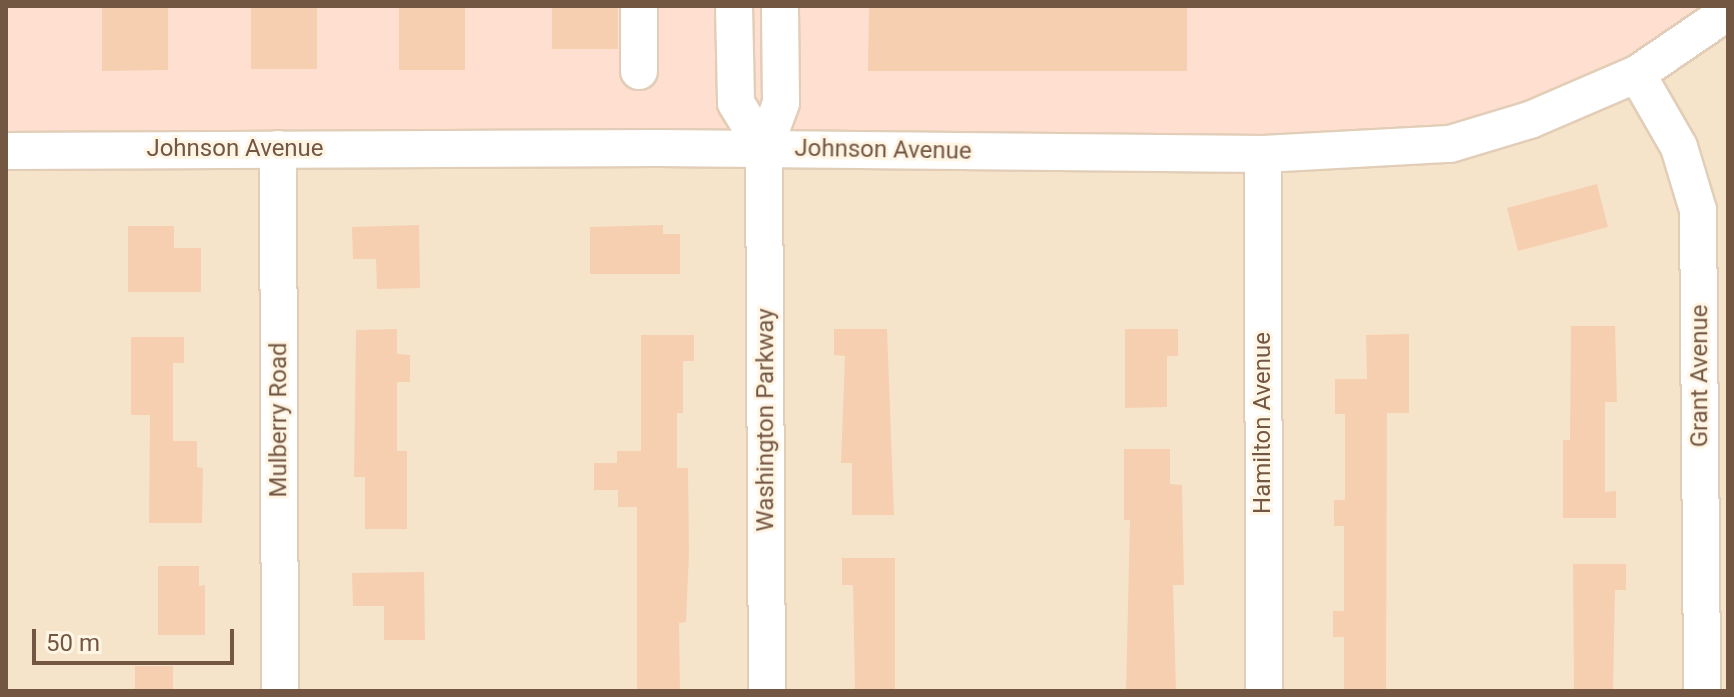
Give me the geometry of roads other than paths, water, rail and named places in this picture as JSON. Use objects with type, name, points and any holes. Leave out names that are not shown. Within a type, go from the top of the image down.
[{"type":"street","points":[[639,6],[639,71]]},
{"type":"street","points":[[734,6],[736,103],[764,149]]},
{"type":"street","name":"Washington Parkway","points":[[767,691],[764,149],[781,103],[780,6]]},
{"type":"street","name":"Johnson Avenue","points":[[6,151],[764,149],[1263,154],[1450,144],[1530,120],[1637,74],[1728,12]]},
{"type":"street","name":"Grant Avenue","points":[[1637,74],[1679,147],[1698,210],[1702,691]]},
{"type":"street","name":"Mulberry Road","points":[[278,149],[280,691]]},
{"type":"street","name":"Hamilton Avenue","points":[[1263,154],[1264,691]]}]
